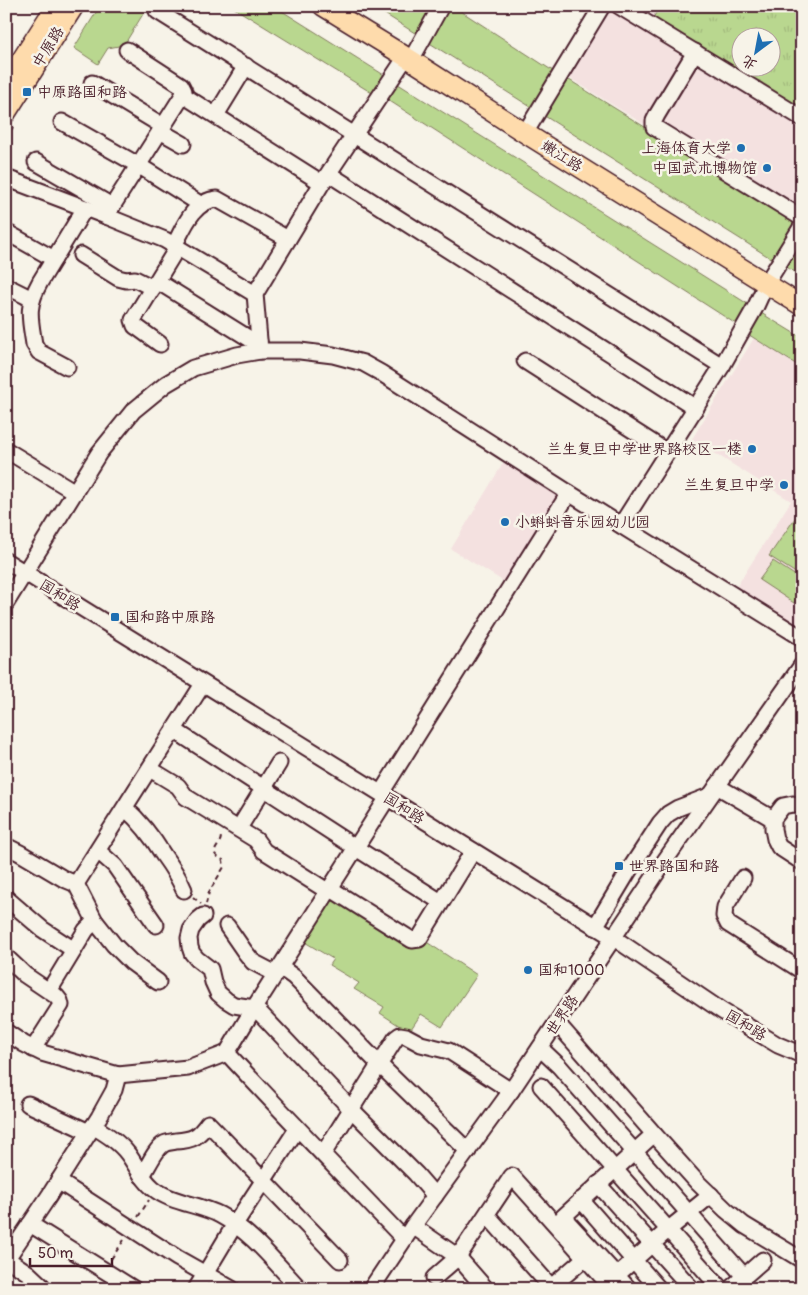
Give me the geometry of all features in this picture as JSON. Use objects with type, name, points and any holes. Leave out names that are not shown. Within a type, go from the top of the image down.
[{"type":"main road","name":"中原路","points":[[6,84],[56,6]]},
{"type":"main road","name":"中原路","points":[[6,113],[74,6]]},
{"type":"main road","name":"嫩江路","points":[[323,6],[802,306]]},
{"type":"street","points":[[260,346],[255,294],[326,178],[442,6]]},
{"type":"street","points":[[525,133],[602,6]]},
{"type":"street","points":[[619,6],[802,118]]},
{"type":"street","points":[[156,11],[722,366]]},
{"type":"street","points":[[109,211],[184,91],[181,85],[127,50]]},
{"type":"street","points":[[695,52],[657,115],[654,127],[802,218]]},
{"type":"street","points":[[216,115],[246,66]]},
{"type":"street","points":[[92,83],[162,128],[183,144]]},
{"type":"street","points":[[183,95],[326,178],[696,408]]},
{"type":"street","points":[[62,122],[200,204]]},
{"type":"street","points":[[36,162],[109,211],[164,240],[255,294]]},
{"type":"street","points":[[6,178],[85,208],[109,211]]},
{"type":"street","points":[[160,344],[138,328],[133,322],[134,318],[155,284],[194,211],[200,204],[212,199],[219,199],[288,239]]},
{"type":"street","points":[[67,367],[39,352],[34,344],[30,312],[34,291],[85,208]]},
{"type":"street","points":[[621,525],[722,366],[756,306],[766,284],[802,226]]},
{"type":"street","points":[[6,232],[54,259]]},
{"type":"street","points":[[81,255],[118,278],[126,280],[135,279],[155,284],[260,346]]},
{"type":"street","points":[[6,286],[32,299]]},
{"type":"street","points":[[6,603],[99,453],[133,411],[166,384],[193,368],[260,346],[332,355],[363,363],[569,494],[802,638]]},
{"type":"street","points":[[525,361],[667,452]]},
{"type":"street","points":[[6,450],[75,492]]},
{"type":"street","points":[[6,1032],[42,1053],[118,1075],[188,1068],[227,1053],[356,848],[385,795],[569,494]]},
{"type":"street","name":"国和路","points":[[6,561],[595,926],[722,1011],[778,1045],[802,1055]]},
{"type":"street","name":"世界路","points":[[371,1289],[413,1226],[511,1091],[664,862],[802,665]]},
{"type":"street","points":[[76,884],[203,684]]},
{"type":"street","points":[[174,730],[442,902]]},
{"type":"street","points":[[239,828],[279,763]]},
{"type":"street","points":[[150,768],[178,786],[186,797],[256,840],[264,851],[412,940],[419,939],[474,851]]},
{"type":"street","points":[[595,926],[660,823],[668,814],[713,791],[773,819]]},
{"type":"street","points":[[802,806],[793,804],[783,806],[773,819],[772,829],[779,847],[802,862]]},
{"type":"street","points":[[125,808],[149,832],[180,880],[184,890]]},
{"type":"street","points":[[6,846],[76,884],[96,922],[114,946],[131,962],[158,982]]},
{"type":"street","points":[[98,851],[115,866],[156,924]]},
{"type":"street","points":[[743,878],[725,907],[724,916],[728,924],[802,971]]},
{"type":"street","points":[[6,898],[42,929],[74,950]]},
{"type":"street","points":[[203,916],[191,930],[189,938],[190,947],[197,959],[210,969],[218,993],[234,1005],[254,1008],[416,1174],[435,1196]]},
{"type":"street","points":[[49,991],[86,930],[91,924],[96,922]]},
{"type":"street","points":[[227,926],[253,962],[294,976],[379,1064],[468,1151]]},
{"type":"street","points":[[6,957],[60,1001],[61,1005],[33,1048]]},
{"type":"street","points":[[557,1023],[697,1182],[744,1225],[802,1260]]},
{"type":"street","points":[[323,1154],[379,1064],[400,1035],[421,1044],[449,1051],[511,1091]]},
{"type":"street","points":[[540,1048],[559,1066],[744,1276]]},
{"type":"street","points":[[227,1053],[404,1240]]},
{"type":"street","points":[[45,1289],[28,1273],[7,1259],[91,1129],[114,1090],[118,1075]]},
{"type":"street","points":[[569,1117],[606,1079]]},
{"type":"street","points":[[541,1086],[721,1289]]},
{"type":"street","points":[[28,1104],[105,1133],[128,1154],[142,1176],[152,1187],[165,1195],[218,1214],[241,1228],[300,1289]]},
{"type":"street","points":[[142,1176],[164,1143],[190,1140],[202,1131],[208,1123],[340,1260]]},
{"type":"street","points":[[196,1289],[235,1224],[297,1128]]},
{"type":"street","points":[[615,1282],[563,1217],[654,1134]]},
{"type":"street","points":[[434,1278],[458,1257],[512,1176],[585,1258],[615,1282],[629,1289]]},
{"type":"street","points":[[58,1181],[177,1258],[232,1289]]},
{"type":"street","points":[[598,1184],[692,1289]]},
{"type":"street","points":[[615,1282],[634,1260],[711,1195]]},
{"type":"street","points":[[581,1200],[659,1289]]},
{"type":"street","points":[[486,1215],[550,1288],[585,1258]]},
{"type":"street","points":[[30,1224],[134,1289]]},
{"type":"street","points":[[413,1226],[458,1257],[486,1289]]},
{"type":"street","points":[[730,1289],[762,1260]]},
{"type":"path","points":[[203,916],[210,892],[224,868],[223,860],[214,853],[221,838],[222,818]]},
{"type":"shaded area","name":"上海体育大学","points":[[602,6],[802,6],[802,223],[560,72]]},
{"type":"shaded area","name":"兰生复旦中学","points":[[754,338],[802,368],[802,632],[735,589],[791,501],[692,439]]},
{"type":"shaded area","name":"小蝌蚪音乐园幼儿园","points":[[505,460],[559,496],[506,583],[451,549]]},
{"type":"green space","points":[[100,6],[148,6],[124,45],[108,48],[98,64],[74,48]]},
{"type":"green space","points":[[231,6],[274,6],[384,75],[372,93]]},
{"type":"green space","points":[[372,6],[435,6],[418,35]]},
{"type":"green space","points":[[450,6],[453,6],[556,73],[534,109],[428,42]]},
{"type":"green space","points":[[660,6],[784,6],[802,17],[802,110],[750,78],[780,78],[780,28],[730,28],[730,66],[653,18]]},
{"type":"green space","points":[[566,78],[796,221],[772,259],[543,115]]},
{"type":"green space","points":[[395,82],[751,306],[739,326],[385,98]]},
{"type":"green space","points":[[802,230],[802,276],[783,265]]},
{"type":"green space","points":[[761,313],[802,338],[802,368],[746,333]]},
{"type":"green space","points":[[802,508],[802,577],[769,556]]},
{"type":"green space","points":[[773,561],[802,580],[802,593],[794,603],[759,580]]},
{"type":"green space","points":[[331,896],[416,948],[422,939],[477,975],[442,1027],[421,1014],[409,1032],[380,1013],[384,1007],[354,989],[359,983],[329,965],[333,959],[303,941]]},
{"type":"place","name":"中原路国和路","points":[[27,92]]},
{"type":"place","name":"上海体育大学","points":[[741,148]]},
{"type":"place","name":"中国武术博物馆","points":[[767,168]]},
{"type":"place","name":"兰生复旦中学世界路校区一楼","points":[[752,449]]},
{"type":"place","name":"兰生复旦中学","points":[[784,485]]},
{"type":"place","name":"小蝌蚪音乐园幼儿园","points":[[505,522]]},
{"type":"place","name":"国和路中原路","points":[[115,617]]},
{"type":"place","name":"世界路国和路","points":[[619,866]]},
{"type":"place","name":"国和1000","points":[[528,970]]}]
